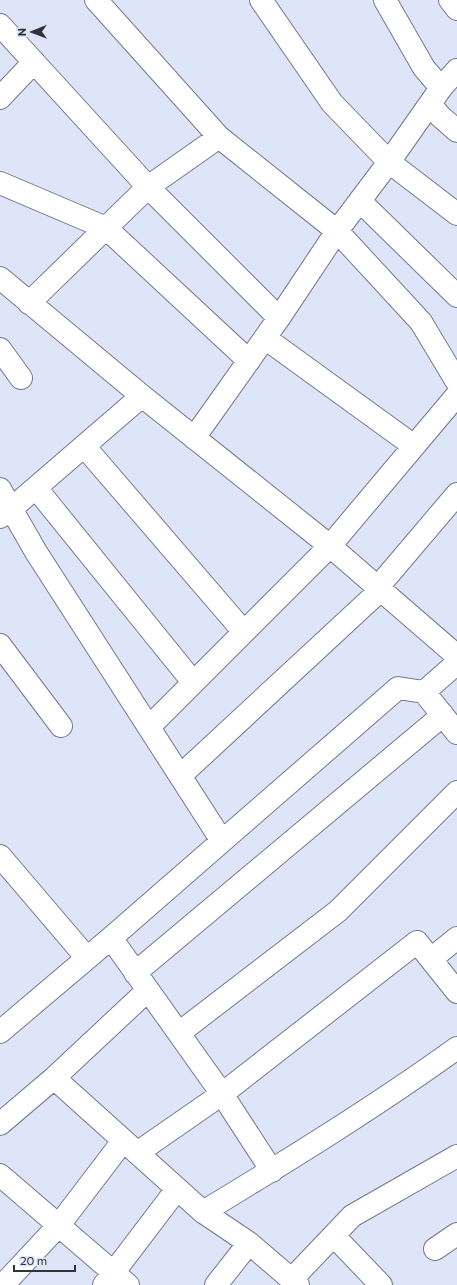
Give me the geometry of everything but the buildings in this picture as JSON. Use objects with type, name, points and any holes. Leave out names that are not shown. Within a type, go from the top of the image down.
[{"type":"street","points":[[96,0],[219,137],[337,231],[421,322],[457,382]]},
{"type":"street","points":[[261,0],[332,103],[389,162],[457,214]]},
{"type":"street","points":[[385,0],[424,68],[435,96],[440,116],[457,131]]},
{"type":"street","points":[[450,0],[457,9]]},
{"type":"street","points":[[0,25],[148,187],[279,318]]},
{"type":"street","points":[[0,98],[34,62]]},
{"type":"street","points":[[194,438],[279,318],[337,231],[389,162],[435,96],[457,70]]},
{"type":"street","points":[[29,303],[148,187],[219,137]]},
{"type":"street","points":[[0,183],[106,228],[249,361]]},
{"type":"street","points":[[360,201],[457,296]]},
{"type":"street","points":[[0,278],[142,396],[330,546],[457,656]]},
{"type":"street","points":[[265,338],[414,446]]},
{"type":"street","points":[[0,349],[21,378]]},
{"type":"street","points":[[149,727],[330,546],[457,395]]},
{"type":"street","points":[[6,513],[142,396]]},
{"type":"street","points":[[84,446],[244,632]]},
{"type":"street","points":[[36,488],[193,682]]},
{"type":"street","points":[[0,490],[6,513],[36,552],[222,841]]},
{"type":"street","points":[[180,776],[373,597],[378,587],[457,494]]},
{"type":"street","points":[[0,645],[61,726]]},
{"type":"street","points":[[424,692],[457,663]]},
{"type":"street","points":[[0,1032],[111,938],[398,688],[424,692],[457,733]]},
{"type":"street","points":[[135,972],[442,715]]},
{"type":"street","points":[[179,1033],[338,911],[457,792]]},
{"type":"street","points":[[0,856],[87,958]]},
{"type":"street","points":[[111,938],[222,1094],[272,1171]]},
{"type":"street","points":[[431,959],[457,938]]},
{"type":"street","points":[[3,1285],[130,1147],[222,1094],[417,942],[457,992]]},
{"type":"street","points":[[0,1124],[54,1078],[148,990]]},
{"type":"street","points":[[203,1212],[272,1171],[401,1089],[457,1048]]},
{"type":"street","points":[[54,1078],[203,1212],[249,1243],[295,1282],[352,1216],[457,1156]]},
{"type":"street","points":[[1,1178],[59,1225],[115,1281],[177,1189]]},
{"type":"street","points":[[435,1249],[457,1234]]},
{"type":"street","points":[[334,1236],[381,1285]]},
{"type":"street","points":[[216,1285],[249,1243]]}]
